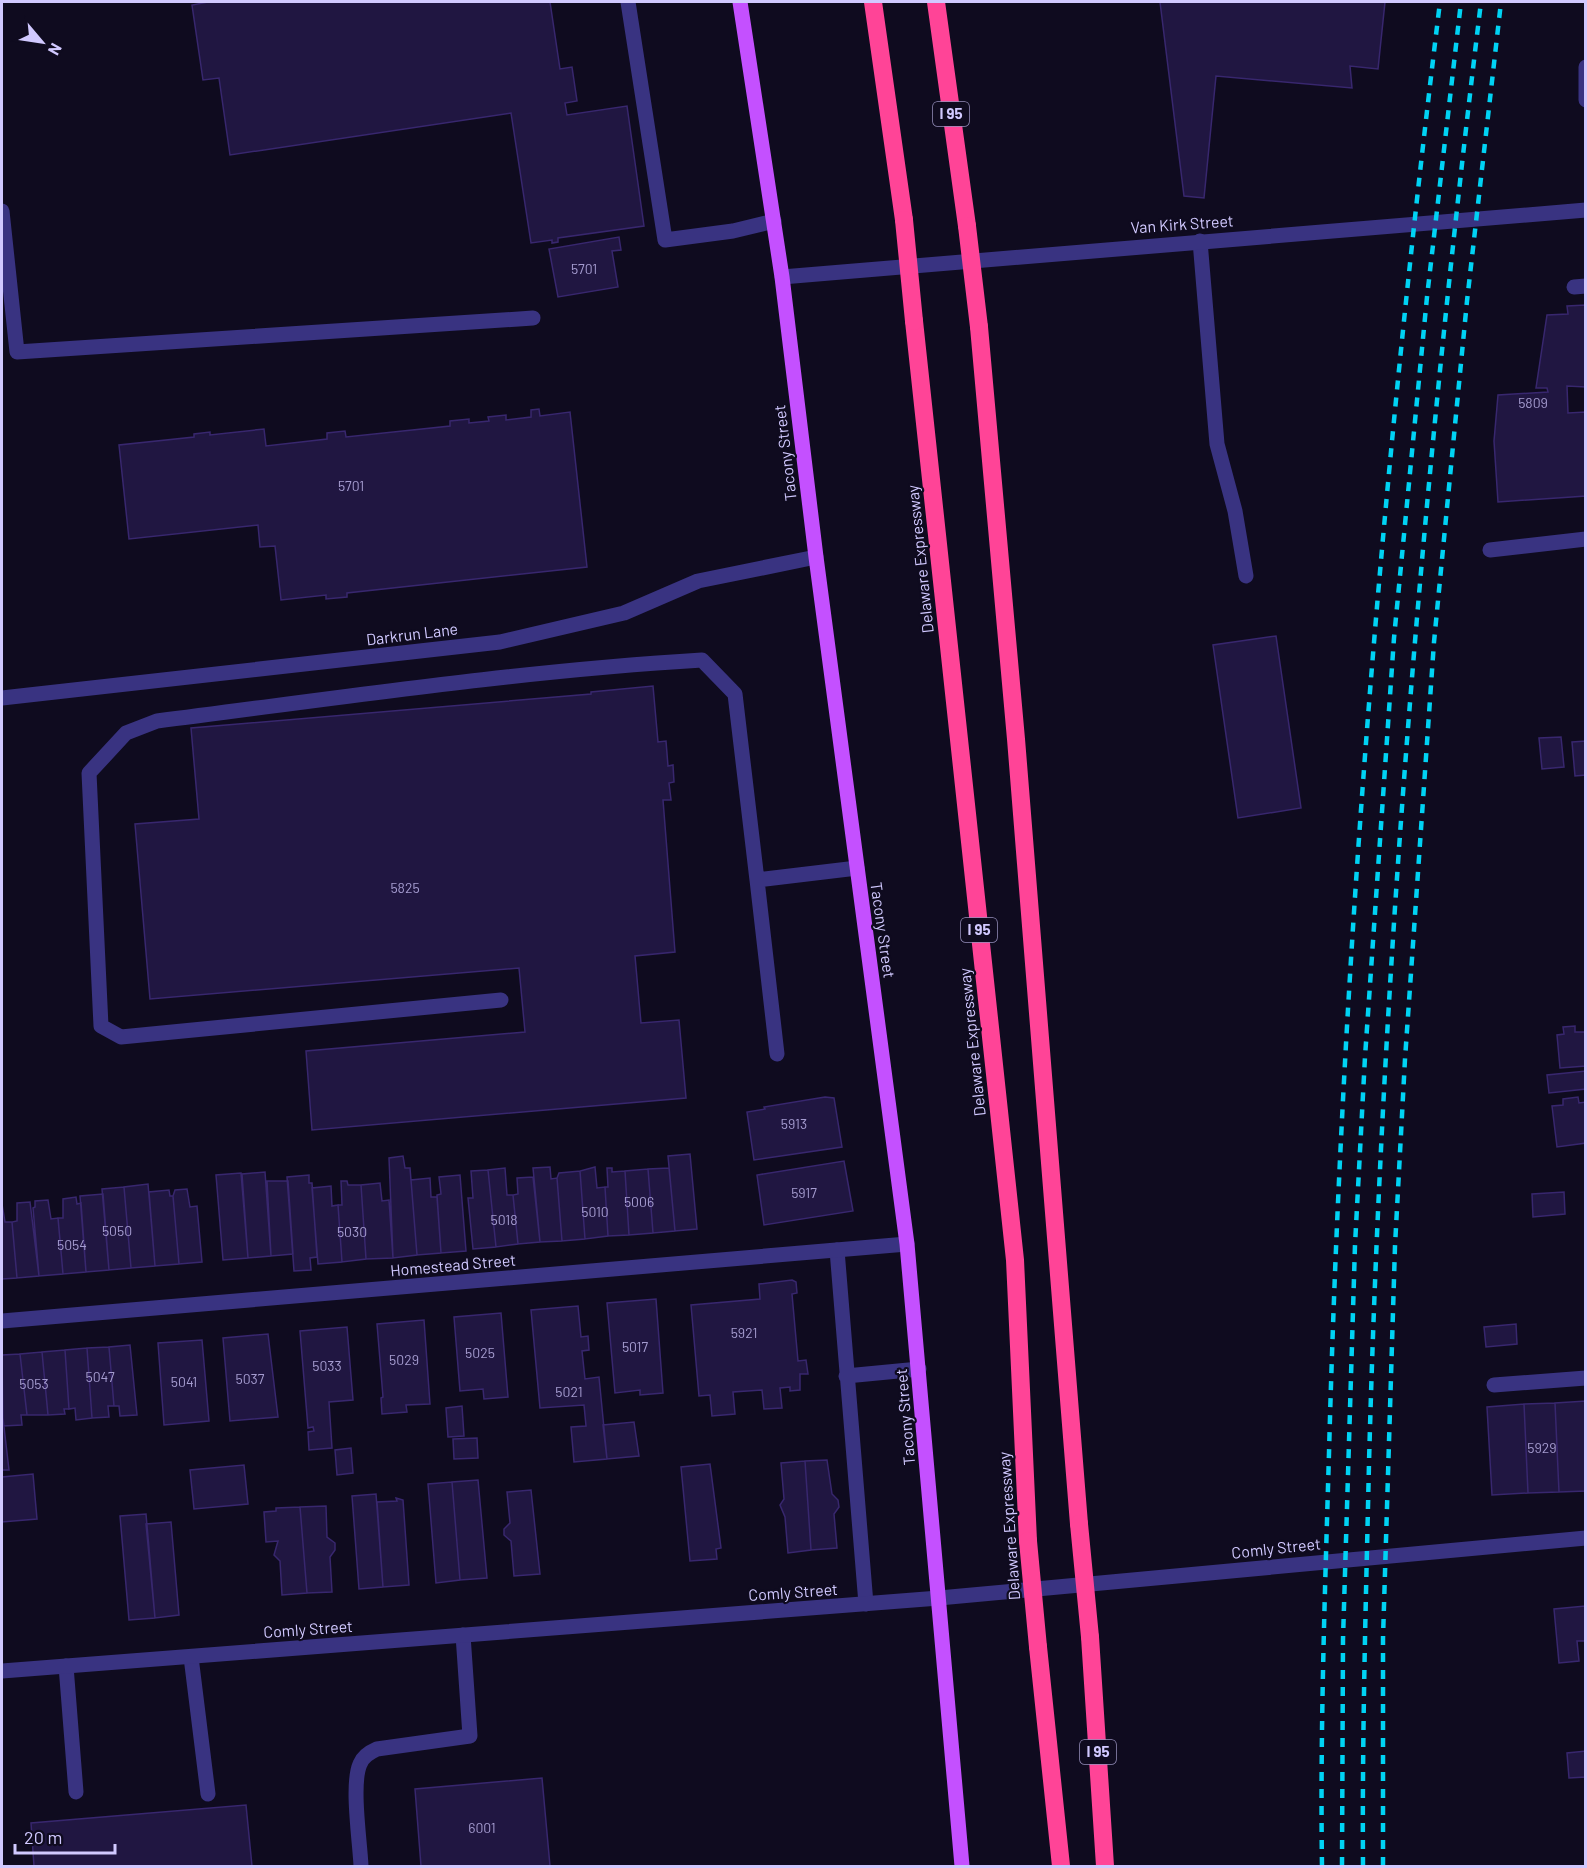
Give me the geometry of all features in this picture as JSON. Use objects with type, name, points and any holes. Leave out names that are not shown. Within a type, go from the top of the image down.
[{"type":"highway","name":"Delaware Expressway","points":[[873,2],[904,220],[1015,1260],[1028,1541],[1060,1866]]},
{"type":"highway","name":"I 95","points":[[936,2],[979,327],[1016,740],[1090,1637],[1105,1866]]},
{"type":"main road","name":"Tacony Street","points":[[740,2],[782,277],[816,557],[907,1244],[962,1866]]},
{"type":"street","points":[[628,2],[665,240],[733,231],[774,221]]},
{"type":"street","points":[[1586,67],[1586,100]]},
{"type":"street","points":[[2,210],[17,352]]},
{"type":"street","name":"Van Kirk Street","points":[[782,277],[1586,210]]},
{"type":"street","points":[[1200,241],[1217,444],[1235,511],[1246,576]]},
{"type":"street","points":[[2,353],[533,318]]},
{"type":"street","points":[[1490,550],[1586,539]]},
{"type":"street","name":"Darkrun Lane","points":[[2,698],[500,642],[624,613],[698,581],[816,557]]},
{"type":"street","points":[[501,1000],[121,1037],[101,1026],[89,774],[126,734],[157,722],[436,686],[632,664],[702,660],[735,694],[777,1054]]},
{"type":"street","points":[[757,880],[857,868]]},
{"type":"street","name":"Homestead Street","points":[[2,1321],[907,1244]]},
{"type":"street","points":[[837,1250],[866,1604]]},
{"type":"street","points":[[846,1376],[919,1369]]},
{"type":"street","points":[[1494,1386],[1586,1378]]},
{"type":"street","name":"Comly Street","points":[[2,1671],[939,1599],[1586,1538]]},
{"type":"street","points":[[361,1866],[356,1781],[360,1763],[366,1754],[377,1749],[470,1736],[463,1635]]},
{"type":"street","points":[[191,1657],[208,1794]]},
{"type":"street","points":[[66,1666],[76,1792]]},
{"type":"building","points":[[208,2],[550,2],[560,69],[572,67],[577,101],[565,103],[567,115],[627,106],[644,226],[558,238],[558,242],[552,243],[552,240],[531,243],[511,113],[230,155],[219,78],[203,80],[192,5]]},
{"type":"building","points":[[1160,2],[1385,2],[1378,69],[1350,66],[1352,88],[1216,76],[1204,198],[1184,196]]},
{"type":"building","points":[[619,237],[621,250],[612,251],[618,287],[558,297],[549,249]]},
{"type":"building","points":[[1586,305],[1586,387],[1567,386],[1568,413],[1586,412],[1586,496],[1498,502],[1494,441],[1498,395],[1548,392],[1547,388],[1536,388],[1547,315],[1568,314],[1567,306]]},
{"type":"building","points":[[539,409],[540,416],[570,412],[587,567],[347,593],[347,597],[326,599],[326,595],[281,600],[275,546],[260,547],[258,525],[129,539],[119,445],[194,437],[194,434],[210,432],[210,435],[264,429],[266,446],[327,439],[327,433],[345,431],[346,437],[450,426],[450,421],[469,419],[469,423],[489,421],[488,417],[506,415],[506,420],[531,417],[531,410]]},
{"type":"building","points":[[1276,636],[1301,808],[1238,818],[1213,645]]},
{"type":"building","points":[[653,686],[658,742],[666,741],[668,766],[673,765],[674,782],[669,783],[671,800],[663,800],[675,952],[635,956],[641,1023],[679,1020],[686,1098],[312,1130],[306,1051],[525,1032],[519,968],[150,999],[135,824],[199,819],[191,728],[591,694],[591,692]]},
{"type":"building","points":[[1561,737],[1564,767],[1542,769],[1539,738]]},
{"type":"building","points":[[1586,741],[1586,775],[1575,776],[1572,742]]},
{"type":"building","points":[[1575,1026],[1575,1032],[1586,1032],[1586,1066],[1560,1068],[1557,1035],[1564,1034],[1563,1027]]},
{"type":"building","points":[[1586,1071],[1586,1089],[1549,1093],[1547,1075]]},
{"type":"building","points":[[825,1097],[834,1098],[842,1147],[754,1160],[747,1112]]},
{"type":"building","points":[[1578,1097],[1579,1103],[1586,1102],[1586,1143],[1557,1147],[1552,1106],[1563,1105],[1563,1099]]},
{"type":"building","points":[[690,1154],[697,1229],[675,1231],[668,1156]]},
{"type":"building","points":[[403,1156],[405,1168],[410,1168],[417,1255],[393,1258],[389,1158]]},
{"type":"building","points":[[844,1161],[853,1211],[764,1225],[757,1175]]},
{"type":"building","points":[[550,1167],[551,1179],[557,1178],[562,1241],[540,1242],[533,1168]]},
{"type":"building","points":[[595,1167],[597,1188],[605,1187],[608,1236],[585,1239],[580,1171]]},
{"type":"building","points":[[505,1168],[507,1195],[513,1195],[518,1244],[496,1247],[488,1170]]},
{"type":"building","points":[[607,1168],[612,1168],[612,1172],[625,1171],[629,1235],[608,1236],[605,1187],[608,1187]]},
{"type":"building","points":[[669,1168],[675,1231],[653,1233],[648,1169]]},
{"type":"building","points":[[648,1169],[653,1233],[629,1235],[625,1171]]},
{"type":"building","points":[[488,1170],[496,1247],[473,1249],[468,1198],[473,1198],[471,1171]]},
{"type":"building","points":[[580,1171],[585,1239],[562,1241],[557,1178],[559,1173]]},
{"type":"building","points":[[265,1172],[271,1256],[248,1258],[242,1174]]},
{"type":"building","points":[[241,1173],[248,1258],[223,1260],[216,1175]]},
{"type":"building","points":[[309,1175],[309,1183],[312,1183],[317,1257],[310,1258],[311,1270],[294,1271],[287,1177]]},
{"type":"building","points":[[460,1175],[466,1251],[441,1253],[437,1195],[441,1194],[439,1177]]},
{"type":"building","points":[[533,1177],[540,1242],[518,1244],[513,1195],[518,1194],[517,1178]]},
{"type":"building","points":[[430,1178],[431,1197],[437,1197],[441,1253],[417,1255],[411,1180]]},
{"type":"building","points":[[267,1181],[288,1181],[293,1254],[271,1256]]},
{"type":"building","points":[[341,1181],[347,1181],[348,1185],[361,1185],[366,1259],[342,1262],[338,1205],[342,1205]]},
{"type":"building","points":[[380,1183],[382,1201],[389,1200],[393,1258],[366,1259],[361,1185]]},
{"type":"building","points":[[148,1184],[155,1266],[131,1268],[124,1187]]},
{"type":"building","points":[[331,1186],[332,1206],[338,1205],[342,1262],[318,1264],[312,1188]]},
{"type":"building","points":[[124,1187],[131,1268],[109,1270],[102,1189]]},
{"type":"building","points":[[187,1189],[190,1207],[197,1206],[202,1262],[179,1264],[173,1196],[175,1190]]},
{"type":"building","points":[[169,1190],[170,1196],[173,1196],[179,1264],[155,1266],[149,1192]]},
{"type":"building","points":[[1564,1192],[1565,1214],[1533,1217],[1532,1194]]},
{"type":"building","points":[[103,1194],[109,1270],[86,1272],[80,1196]]},
{"type":"building","points":[[76,1197],[77,1204],[81,1203],[86,1272],[63,1274],[58,1218],[63,1218],[63,1199]]},
{"type":"building","points":[[48,1200],[51,1219],[58,1218],[63,1274],[39,1276],[33,1208],[35,1201]]},
{"type":"building","points":[[30,1202],[39,1276],[17,1278],[12,1222],[17,1221],[17,1203]]},
{"type":"building","points":[[2,1204],[5,1222],[12,1222],[17,1278],[2,1279]]},
{"type":"building","points":[[792,1280],[796,1282],[797,1293],[792,1294],[798,1361],[806,1360],[808,1374],[800,1374],[800,1390],[790,1391],[790,1387],[780,1388],[782,1408],[764,1409],[762,1390],[733,1392],[735,1414],[712,1416],[710,1395],[699,1396],[691,1305],[760,1299],[759,1284]]},
{"type":"building","points":[[656,1299],[663,1393],[640,1395],[640,1390],[615,1393],[607,1303]]},
{"type":"building","points":[[578,1306],[581,1337],[588,1336],[589,1350],[582,1351],[585,1379],[599,1377],[607,1459],[574,1462],[571,1427],[586,1426],[584,1405],[540,1408],[531,1310]]},
{"type":"building","points":[[501,1313],[508,1397],[484,1399],[483,1389],[460,1391],[454,1317]]},
{"type":"building","points":[[424,1320],[430,1404],[406,1405],[407,1412],[382,1414],[381,1398],[383,1397],[377,1324]]},
{"type":"building","points":[[1516,1324],[1517,1344],[1486,1347],[1484,1327]]},
{"type":"building","points":[[347,1327],[353,1400],[329,1402],[332,1448],[309,1450],[308,1432],[314,1431],[313,1427],[308,1428],[300,1331]]},
{"type":"building","points":[[268,1334],[278,1417],[230,1421],[223,1338]]},
{"type":"building","points":[[202,1340],[209,1421],[164,1425],[158,1343]]},
{"type":"building","points":[[130,1345],[137,1415],[120,1416],[119,1406],[114,1406],[109,1347]]},
{"type":"building","points":[[109,1347],[114,1406],[108,1406],[109,1417],[92,1418],[87,1348]]},
{"type":"building","points":[[87,1348],[92,1418],[76,1420],[75,1408],[69,1409],[65,1350]]},
{"type":"building","points":[[65,1350],[69,1409],[64,1409],[65,1414],[48,1415],[42,1352]]},
{"type":"building","points":[[42,1352],[48,1415],[27,1415],[20,1354]]},
{"type":"building","points":[[20,1354],[27,1415],[21,1415],[22,1425],[3,1426],[2,1355]]},
{"type":"building","points":[[1586,1401],[1586,1491],[1559,1492],[1555,1403]]},
{"type":"building","points":[[1555,1403],[1559,1492],[1528,1493],[1524,1404]]},
{"type":"building","points":[[1524,1404],[1528,1493],[1492,1495],[1487,1407]]},
{"type":"building","points":[[462,1406],[464,1436],[448,1437],[446,1408]]},
{"type":"building","points":[[2,1410],[9,1470],[2,1470]]},
{"type":"building","points":[[634,1422],[639,1456],[607,1459],[603,1425]]},
{"type":"building","points":[[477,1438],[478,1458],[454,1459],[453,1439]]},
{"type":"building","points":[[351,1448],[353,1473],[337,1475],[335,1450]]},
{"type":"building","points":[[827,1460],[832,1494],[838,1500],[839,1507],[834,1514],[837,1548],[811,1550],[805,1461]]},
{"type":"building","points":[[805,1461],[811,1550],[788,1553],[785,1517],[780,1505],[784,1499],[781,1463]]},
{"type":"building","points":[[710,1464],[721,1548],[716,1549],[717,1559],[690,1561],[681,1467]]},
{"type":"building","points":[[244,1465],[248,1504],[194,1509],[190,1470]]},
{"type":"building","points":[[33,1474],[37,1519],[2,1522],[2,1477]]},
{"type":"building","points":[[478,1480],[487,1578],[460,1580],[452,1482]]},
{"type":"building","points":[[452,1482],[460,1580],[436,1583],[428,1484]]},
{"type":"building","points":[[531,1490],[540,1574],[514,1576],[511,1541],[504,1535],[504,1529],[510,1523],[507,1492]]},
{"type":"building","points":[[376,1494],[383,1587],[359,1589],[352,1496]]},
{"type":"building","points":[[396,1498],[403,1500],[409,1585],[383,1587],[377,1502],[397,1501]]},
{"type":"building","points":[[326,1506],[327,1537],[335,1543],[335,1550],[330,1557],[332,1592],[307,1593],[300,1507]]},
{"type":"building","points":[[300,1507],[307,1593],[282,1595],[280,1561],[274,1555],[278,1541],[266,1542],[264,1512],[276,1511],[276,1508]]},
{"type":"building","points":[[146,1514],[155,1618],[129,1620],[120,1516]]},
{"type":"building","points":[[171,1522],[179,1615],[155,1618],[146,1524]]},
{"type":"building","points":[[1585,1606],[1586,1641],[1577,1641],[1579,1661],[1559,1663],[1554,1609]]},
{"type":"building","points":[[1586,1751],[1586,1777],[1569,1778],[1567,1753]]},
{"type":"building","points":[[542,1778],[550,1866],[421,1866],[415,1789]]},
{"type":"building","points":[[246,1805],[252,1866],[34,1866],[31,1823]]},
{"type":"railway","points":[[1322,1866],[1323,1660],[1335,1271],[1354,908],[1382,545],[1440,2]]},
{"type":"railway","points":[[1342,1866],[1343,1639],[1355,1245],[1365,1057],[1394,638],[1427,297],[1461,2]]},
{"type":"railway","points":[[1363,1866],[1369,1463],[1375,1280],[1395,914],[1423,548],[1440,366],[1481,2]]},
{"type":"railway","points":[[1383,1866],[1383,1638],[1395,1246],[1405,1059],[1434,642],[1467,301],[1501,2]]}]
